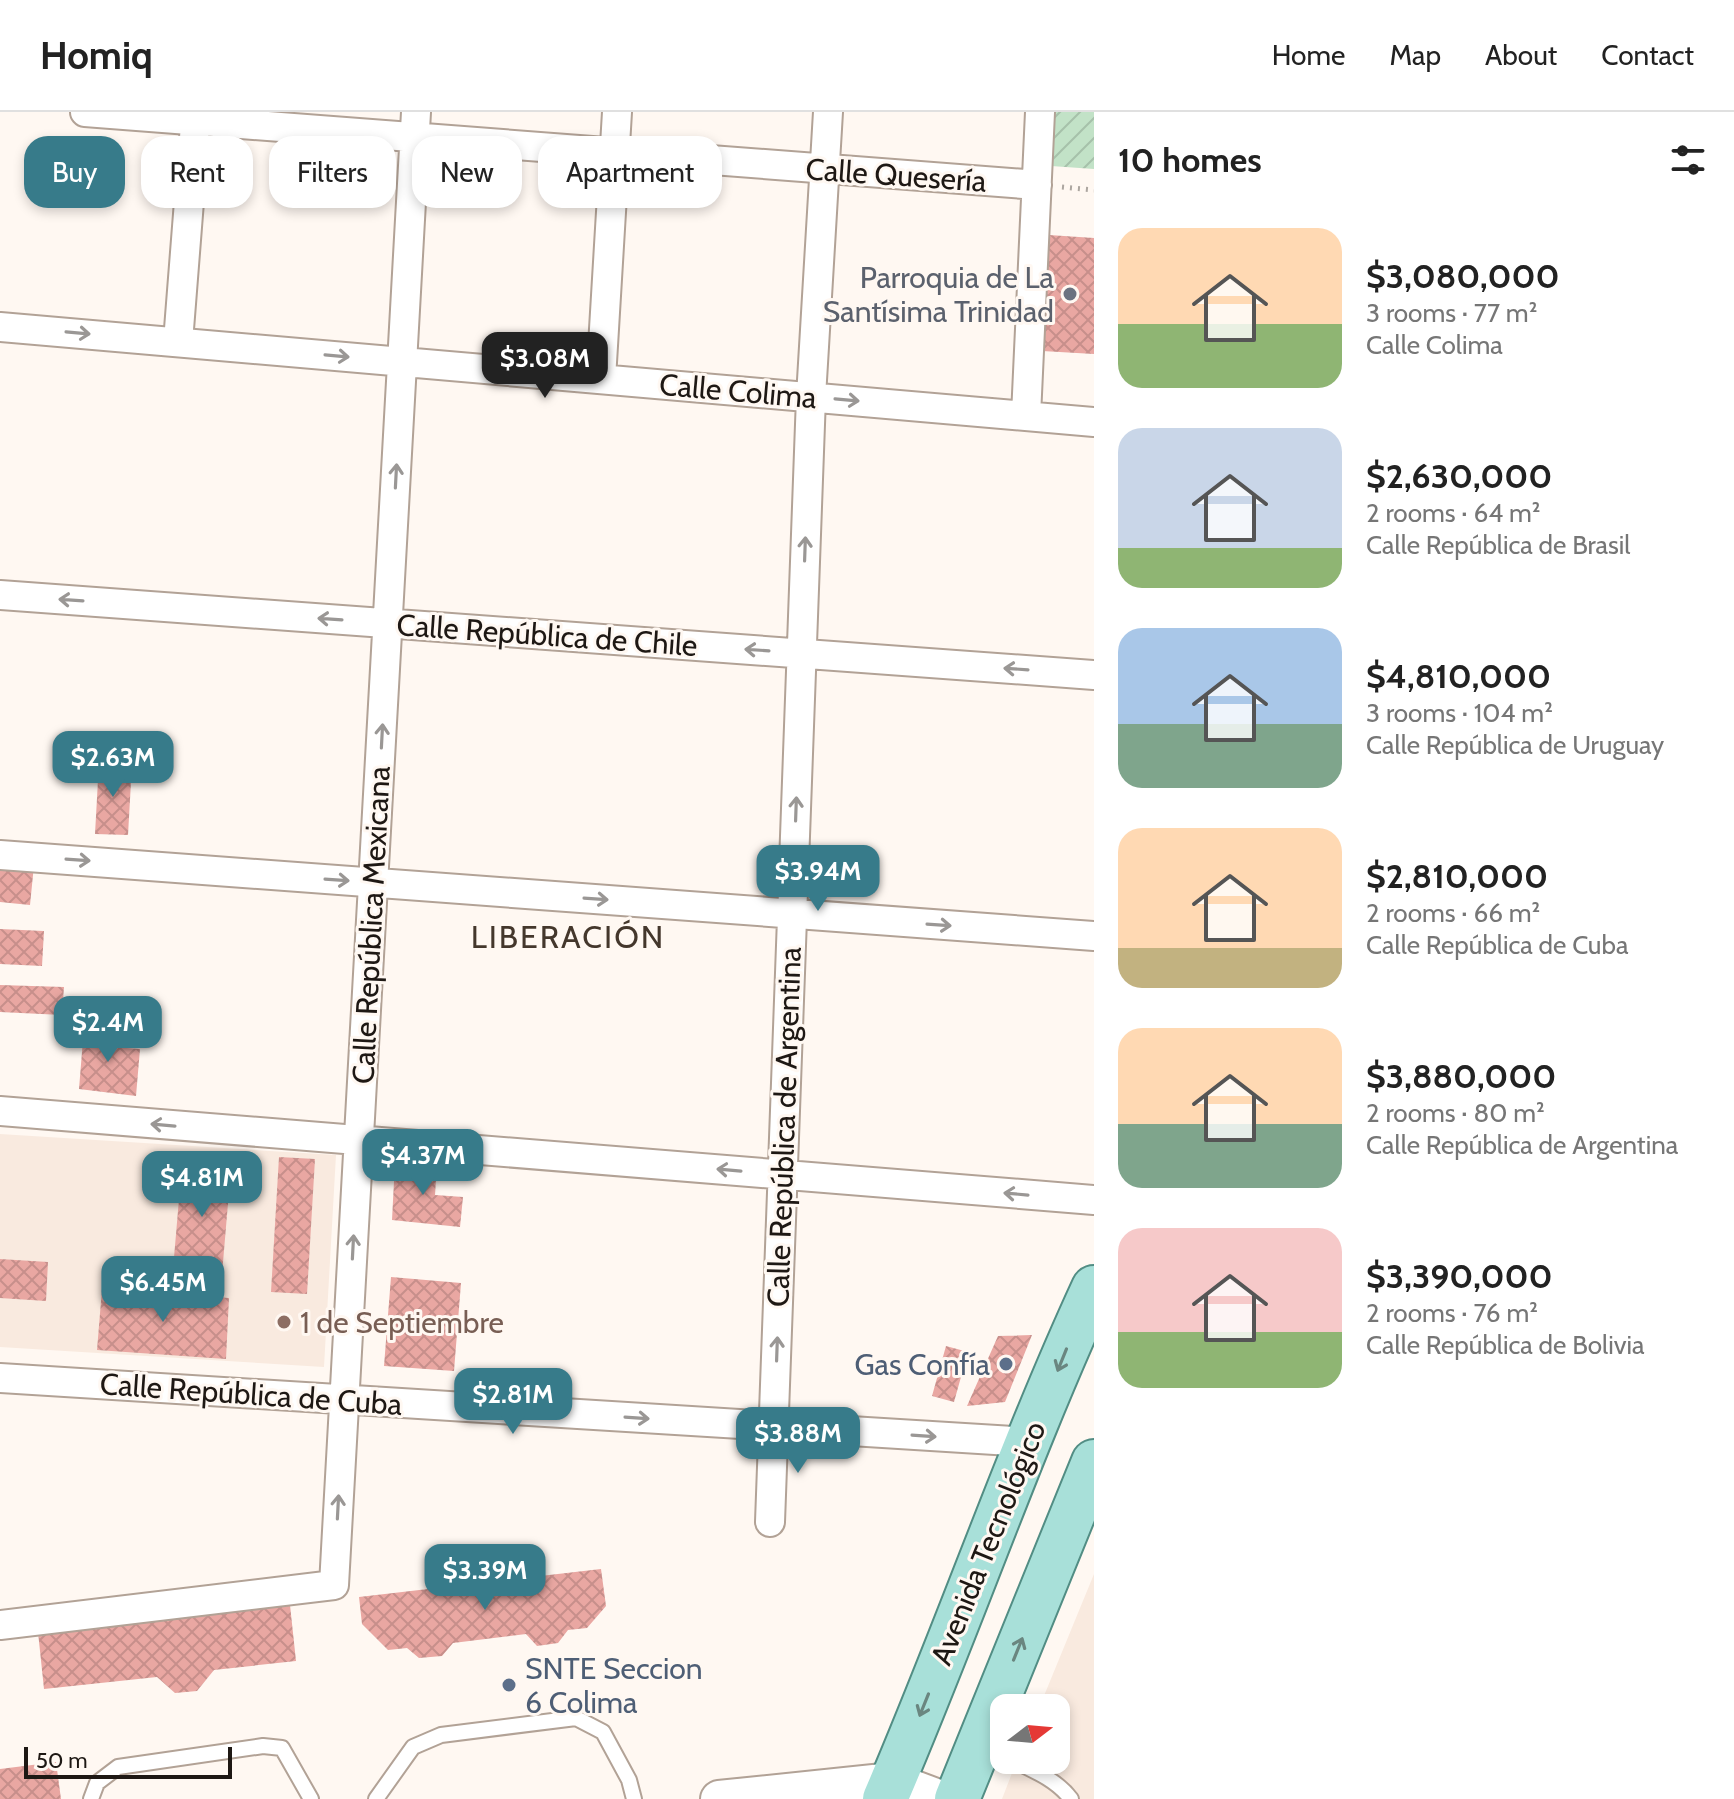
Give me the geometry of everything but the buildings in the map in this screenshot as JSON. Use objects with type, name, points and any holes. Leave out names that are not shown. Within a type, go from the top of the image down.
[{"type":"main road","name":"Avenida Tecnológico","points":[[889,1790],[1028,1442],[1094,1288]]},
{"type":"main road","points":[[1017,1694],[1094,1462]]},
{"type":"main road","points":[[957,1799],[990,1762]]},
{"type":"street","name":"Calle Quesería","points":[[85,112],[415,125],[538,142]]},
{"type":"street","points":[[615,136],[617,112]]},
{"type":"street","name":"Calle República de Argentina","points":[[770,1522],[811,397],[828,112]]},
{"type":"street","points":[[1026,416],[1040,112]]},
{"type":"street","points":[[178,342],[196,116]]},
{"type":"street","name":"Calle República Mexicana","points":[[0,1625],[334,1585],[415,125]]},
{"type":"street","name":"Calle Quesería","points":[[722,161],[1037,185]]},
{"type":"street","points":[[601,379],[611,208]]},
{"type":"street","name":"Calle Colima","points":[[0,327],[1094,422]]},
{"type":"street","name":"Calle República de Chile","points":[[0,595],[1094,675]]},
{"type":"street","points":[[0,855],[1094,936]]},
{"type":"street","points":[[0,1111],[1094,1200]]},
{"type":"street","name":"Calle República de Cuba","points":[[0,1378],[1028,1442]]},
{"type":"street","points":[[719,1799],[889,1790],[941,1799]]},
{"type":"lane","points":[[376,1799],[413,1747],[441,1735],[576,1718],[603,1732],[629,1780],[634,1799]]},
{"type":"lane","points":[[91,1799],[97,1783],[118,1767],[263,1746],[282,1748],[311,1799]]},
{"type":"lane","points":[[1041,1774],[1066,1791],[1071,1799]]},
{"type":"shaded area","points":[[0,1134],[336,1155],[324,1367],[0,1347]]},
{"type":"shaded area","points":[[1094,1574],[1094,1799],[1002,1799],[1012,1774],[1070,1774],[1070,1694],[1045,1694]]},
{"type":"green space","points":[[1054,112],[1094,112],[1094,169],[1051,166]]},
{"type":"place","name":"Parroquia de La Santísima Trinidad","points":[[1070,294]]},
{"type":"place","name":"1 de Septiembre","points":[[284,1322]]},
{"type":"place","name":"Gas Confía","points":[[1006,1364]]},
{"type":"place","name":"SNTE Seccion 6 Colima","points":[[509,1685]]},
{"type":"district","name":"LIBERACIÓN","points":[[568,936]]}]
